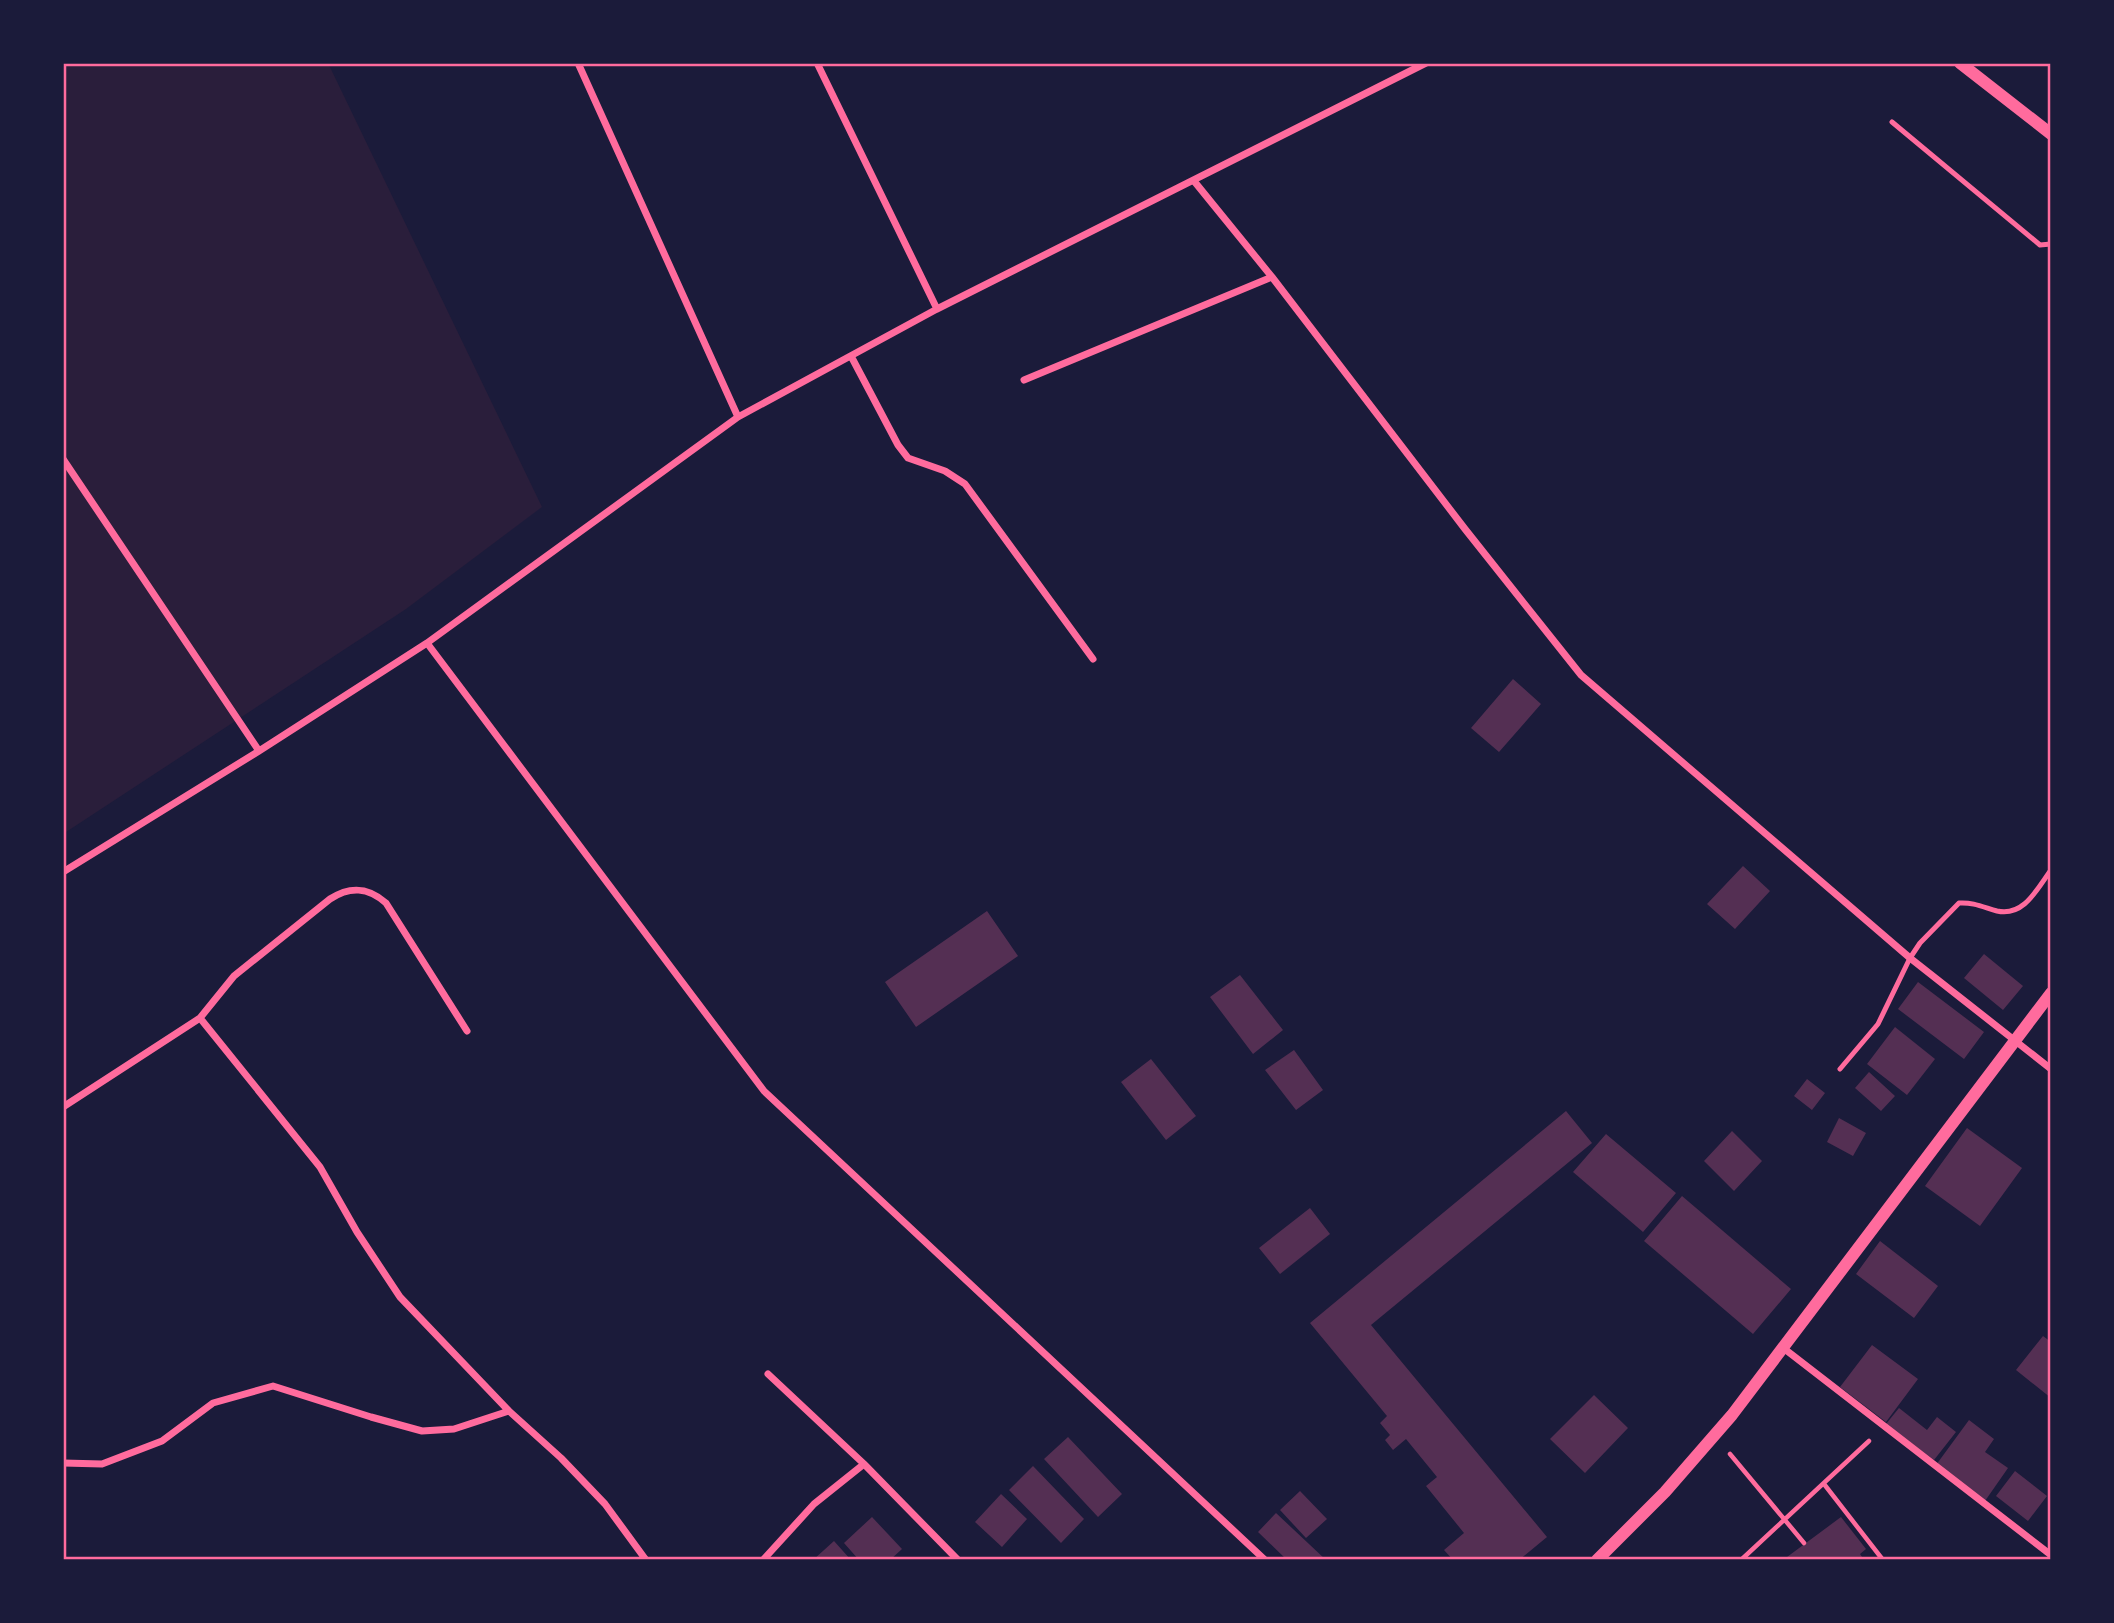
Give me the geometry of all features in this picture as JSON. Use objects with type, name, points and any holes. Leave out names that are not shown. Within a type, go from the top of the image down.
[{"type":"street","points":[[578,63],[738,417]]},
{"type":"street","points":[[63,872],[427,643],[738,417],[937,309],[1426,63]]},
{"type":"street","points":[[1960,63],[2051,134]]},
{"type":"street","points":[[818,65],[937,309]]},
{"type":"street","points":[[1194,181],[1272,277],[1581,675],[1910,958],[2051,1069]]},
{"type":"street","points":[[1024,380],[1272,277]]},
{"type":"street","points":[[851,356],[898,445],[908,458],[945,471],[965,484],[1093,659]]},
{"type":"street","points":[[63,460],[259,751]]},
{"type":"street","points":[[427,643],[764,1091],[1265,1560]]},
{"type":"street","points":[[63,1107],[200,1018],[234,976],[342,891],[367,891],[386,903],[467,1031]]},
{"type":"street","points":[[1597,1560],[1665,1492],[1732,1415],[2051,993]]},
{"type":"street","points":[[200,1018],[320,1167],[357,1232],[400,1297],[509,1411],[561,1458],[605,1504],[646,1560]]},
{"type":"street","points":[[1782,1346],[2051,1555]]},
{"type":"street","points":[[768,1374],[864,1464],[958,1560]]},
{"type":"street","points":[[63,1463],[102,1464],[162,1441],[213,1402],[274,1386],[371,1418],[422,1431],[454,1429],[509,1411]]},
{"type":"street","points":[[764,1560],[814,1504],[864,1464]]},
{"type":"lane","points":[[1892,122],[2039,245],[2051,244]]},
{"type":"lane","points":[[1840,1069],[1878,1024],[1920,943],[1959,903],[1969,902],[2007,912],[2018,909],[2027,902],[2051,870]]},
{"type":"path","points":[[1741,1560],[1884,1426]]},
{"type":"path","points":[[1714,1435],[1804,1543]]},
{"type":"path","points":[[1824,1484],[1883,1560]]},
{"type":"shaded area","points":[[63,63],[328,63],[542,507],[406,609],[63,834]]},
{"type":"building","points":[[1513,679],[1541,704],[1499,752],[1471,728]]},
{"type":"building","points":[[1743,866],[1770,891],[1735,929],[1707,904]]},
{"type":"building","points":[[987,911],[1018,956],[916,1027],[885,982]]},
{"type":"building","points":[[1984,954],[2023,986],[2003,1010],[1964,978]]},
{"type":"building","points":[[1240,975],[1283,1030],[1253,1054],[1210,997]]},
{"type":"building","points":[[1918,982],[1984,1032],[1964,1059],[1898,1009]]},
{"type":"building","points":[[1895,1027],[1935,1059],[1907,1095],[1867,1064]]},
{"type":"building","points":[[1294,1050],[1323,1090],[1296,1110],[1265,1070]]},
{"type":"building","points":[[1151,1059],[1196,1116],[1166,1140],[1121,1082]]},
{"type":"building","points":[[1869,1072],[1895,1096],[1881,1111],[1855,1088]]},
{"type":"building","points":[[1807,1079],[1825,1093],[1812,1110],[1794,1096]]},
{"type":"building","points":[[1566,1111],[1592,1143],[1371,1325],[1547,1537],[1519,1560],[1453,1560],[1444,1550],[1464,1533],[1426,1486],[1437,1477],[1406,1439],[1393,1450],[1385,1440],[1390,1435],[1380,1423],[1387,1416],[1310,1323]]},
{"type":"building","points":[[1839,1118],[1866,1133],[1853,1156],[1827,1142]]},
{"type":"building","points":[[1967,1128],[2022,1168],[1980,1226],[1925,1186]]},
{"type":"building","points":[[1732,1131],[1762,1161],[1734,1191],[1704,1161]]},
{"type":"building","points":[[1606,1134],[1676,1193],[1643,1232],[1573,1172]]},
{"type":"building","points":[[1682,1196],[1791,1289],[1753,1334],[1644,1241]]},
{"type":"building","points":[[1310,1208],[1330,1234],[1280,1274],[1259,1248]]},
{"type":"building","points":[[1880,1241],[1938,1286],[1914,1318],[1856,1274]]},
{"type":"building","points":[[2043,1336],[2051,1342],[2051,1398],[2016,1370]]},
{"type":"building","points":[[1872,1345],[1918,1379],[1886,1422],[1840,1387]]},
{"type":"building","points":[[1594,1395],[1628,1428],[1585,1473],[1550,1439]]},
{"type":"building","points":[[1899,1408],[1927,1430],[1937,1417],[1956,1432],[1934,1460],[1886,1424]]},
{"type":"building","points":[[1969,1420],[1994,1439],[1985,1452],[2008,1468],[1985,1501],[1936,1465]]},
{"type":"building","points":[[1068,1437],[1122,1494],[1098,1517],[1044,1459]]},
{"type":"building","points":[[1033,1466],[1084,1519],[1061,1543],[1009,1490]]},
{"type":"building","points":[[2015,1471],[2047,1496],[2028,1521],[1996,1496]]},
{"type":"building","points":[[1300,1491],[1327,1519],[1306,1538],[1280,1510]]},
{"type":"building","points":[[1001,1494],[1027,1519],[1002,1547],[975,1522]]},
{"type":"building","points":[[1276,1513],[1326,1560],[1287,1560],[1258,1532]]},
{"type":"building","points":[[872,1517],[902,1549],[890,1560],[859,1560],[844,1543]]},
{"type":"building","points":[[1841,1517],[1866,1549],[1860,1554],[1864,1560],[1783,1560]]},
{"type":"building","points":[[834,1541],[851,1560],[813,1560]]}]
